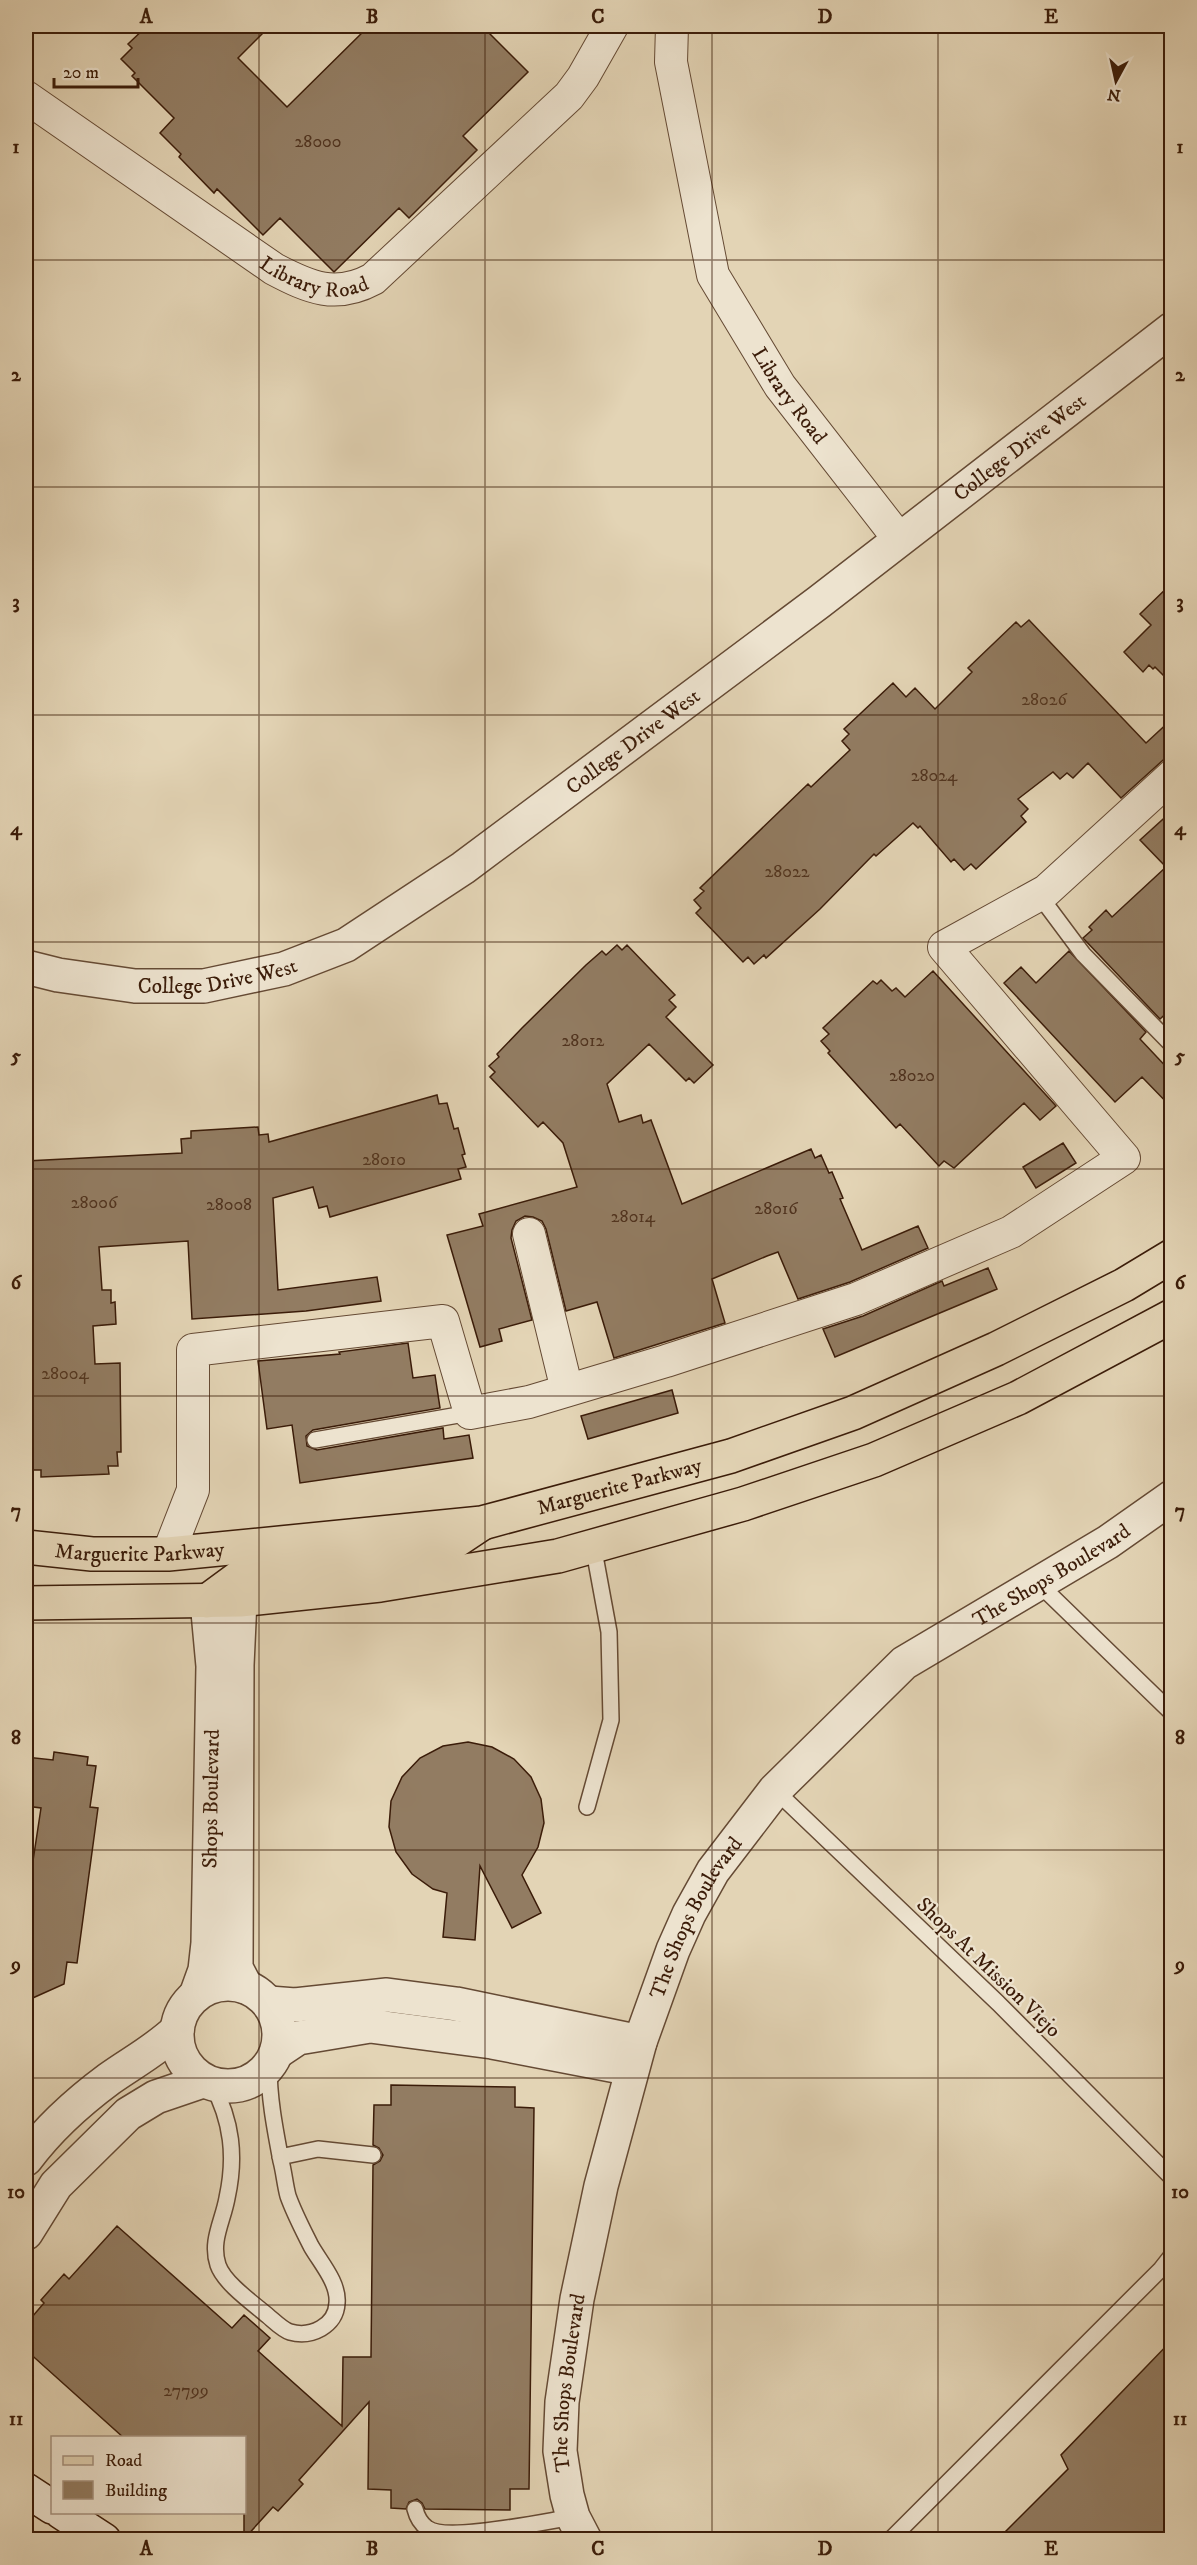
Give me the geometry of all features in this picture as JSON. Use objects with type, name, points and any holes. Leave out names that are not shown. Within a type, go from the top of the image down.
[{"type":"main road","name":"Marguerite Parkway","points":[[26,1547],[92,1554],[168,1554],[482,1523],[731,1456],[853,1413],[996,1349],[1124,1285],[1172,1256]]},
{"type":"main road","points":[[26,1603],[240,1600],[380,1585],[558,1556],[743,1504],[874,1460],[1018,1398],[1172,1316]]},
{"type":"main road","points":[[207,1601],[241,1576],[442,1550],[482,1523]]},
{"type":"street","name":"Library Road","points":[[26,97],[274,269],[319,289],[340,290],[358,287],[373,279],[568,96],[584,78],[612,26]]},
{"type":"street","name":"Library Road","points":[[672,26],[671,62],[713,275],[780,386],[899,539]]},
{"type":"street","name":"College Drive West","points":[[26,968],[135,986],[204,986],[284,969],[346,945],[473,861],[819,602],[1172,329]]},
{"type":"street","points":[[168,1554],[193,1490],[193,1350],[443,1321],[470,1413],[529,1402],[666,1361],[856,1299],[1011,1232],[1124,1158],[944,947],[1046,891],[1172,776]]},
{"type":"street","points":[[529,1234],[567,1390]]},
{"type":"street","name":"The Shops Boulevard","points":[[579,2528],[565,2486],[560,2451],[562,2402],[569,2346],[601,2186],[636,2056],[673,1950],[689,1914],[713,1871],[775,1790],[904,1663],[1108,1542],[1172,1497]]},
{"type":"street","name":"Shops Boulevard","points":[[240,1600],[237,1665],[236,1968],[278,2021],[280,2037],[273,2059]]},
{"type":"street","name":"Shops Boulevard","points":[[26,2159],[75,2105],[159,2047],[177,2030],[185,2006],[196,1995],[205,1970],[208,1943],[213,1666],[207,1601]]},
{"type":"street","points":[[196,1995],[220,1984],[234,1984],[258,1995],[295,2005],[387,1995],[456,2004],[636,2056]]},
{"type":"street","points":[[26,2233],[56,2185],[128,2114],[156,2097],[208,2083],[228,2087],[244,2085],[258,2078],[273,2059],[298,2038],[370,2026],[492,2042],[636,2056]]},
{"type":"street","points":[[177,2030],[176,2042],[186,2066],[208,2083]]},
{"type":"street","points":[[26,2490],[51,2506]]},
{"type":"street","points":[[64,2514],[104,2540]]},
{"type":"lane","points":[[1039,895],[1083,954],[1172,1045]]},
{"type":"lane","points":[[315,1440],[470,1413]]},
{"type":"lane","points":[[587,1807],[611,1720],[609,1632],[593,1545]]},
{"type":"lane","points":[[1038,1583],[1172,1713]]},
{"type":"lane","name":"Shops At Mission Viejo","points":[[775,1790],[998,2003],[1172,2178]]},
{"type":"lane","points":[[208,2083],[223,2104],[230,2129],[231,2171],[227,2199],[216,2235],[218,2265],[236,2289],[289,2332],[309,2333],[322,2329],[333,2317],[338,2302],[332,2281],[310,2244],[288,2196],[269,2093],[273,2059]]},
{"type":"lane","points":[[280,2157],[318,2149],[373,2155]]},
{"type":"lane","points":[[890,2540],[1161,2269],[1172,2254]]},
{"type":"lane","points":[[415,2509],[418,2520],[428,2530],[446,2533],[511,2527],[579,2528]]},
{"type":"building","points":[[147,26],[270,26],[238,58],[287,107],[369,26],[482,26],[528,72],[463,136],[477,150],[409,218],[399,208],[334,272],[280,218],[263,235],[217,189],[214,193],[179,157],[181,154],[160,133],[174,118],[132,76],[135,73],[121,59],[132,48],[128,44]]},
{"type":"building","points":[[1172,583],[1172,684],[1155,667],[1153,669],[1149,665],[1143,672],[1124,652],[1151,625],[1140,614]]},
{"type":"building","points":[[1029,620],[1146,743],[1172,719],[1172,752],[1121,798],[1088,763],[1073,778],[1067,773],[1060,779],[1053,772],[1018,799],[1028,809],[1021,816],[1026,822],[976,869],[971,864],[964,870],[954,859],[951,862],[920,826],[918,828],[913,823],[876,856],[874,854],[820,909],[766,958],[764,955],[754,964],[748,957],[743,962],[696,913],[701,908],[694,900],[704,891],[700,888],[808,784],[811,787],[850,750],[842,741],[849,734],[844,729],[893,683],[906,697],[915,688],[935,709],[972,672],[968,668],[1016,622],[1021,627]]},
{"type":"building","points":[[1172,811],[1172,1008],[1160,1019],[1083,938],[1092,930],[1089,927],[1106,910],[1112,917],[1166,867],[1140,840]]},
{"type":"building","points":[[617,945],[622,950],[627,945],[675,995],[669,1000],[676,1007],[666,1017],[713,1065],[694,1083],[689,1078],[686,1081],[649,1044],[607,1084],[619,1122],[641,1115],[643,1123],[651,1120],[682,1204],[811,1149],[815,1158],[821,1155],[829,1173],[832,1172],[843,1198],[840,1199],[862,1250],[918,1226],[928,1248],[850,1282],[798,1299],[778,1252],[712,1279],[725,1323],[614,1358],[597,1302],[566,1311],[546,1229],[542,1221],[525,1216],[516,1221],[511,1238],[532,1320],[499,1329],[502,1341],[480,1347],[447,1235],[483,1226],[479,1214],[577,1187],[563,1143],[543,1122],[538,1127],[490,1077],[495,1072],[489,1066],[499,1057],[497,1054],[586,965],[602,951],[606,955]]},
{"type":"building","points":[[1069,951],[1146,1032],[1140,1039],[1172,1073],[1172,1108],[1142,1077],[1115,1102],[1004,983],[1021,967],[1036,983]]},
{"type":"building","points":[[933,971],[1056,1106],[1040,1120],[1024,1103],[954,1168],[944,1161],[939,1166],[900,1124],[896,1128],[828,1053],[830,1051],[821,1041],[829,1034],[823,1028],[873,981],[877,984],[881,980],[892,991],[896,988],[905,997]]},
{"type":"building","points":[[437,1095],[439,1104],[447,1103],[454,1129],[458,1128],[466,1167],[458,1169],[461,1179],[330,1217],[327,1206],[319,1208],[313,1187],[273,1198],[278,1290],[377,1277],[381,1301],[306,1311],[192,1319],[188,1241],[99,1247],[102,1290],[111,1290],[111,1303],[115,1302],[116,1324],[93,1326],[95,1364],[120,1363],[121,1452],[117,1452],[118,1466],[108,1466],[109,1474],[41,1477],[41,1470],[31,1470],[30,1457],[26,1457],[26,1293],[33,1293],[30,1249],[26,1249],[26,1161],[182,1153],[181,1139],[191,1138],[191,1131],[258,1127],[259,1135],[268,1134],[269,1142]]},
{"type":"building","points":[[1063,1143],[1076,1163],[1036,1188],[1023,1167]]},
{"type":"building","points":[[988,1268],[997,1289],[835,1357],[823,1329],[863,1316],[942,1281],[944,1286]]},
{"type":"building","points":[[408,1343],[413,1378],[435,1375],[440,1408],[313,1430],[306,1436],[307,1446],[317,1450],[443,1428],[444,1439],[469,1435],[473,1458],[300,1483],[292,1425],[267,1429],[258,1361],[340,1354],[339,1352]]},
{"type":"building","points":[[672,1390],[678,1413],[588,1439],[581,1416]]},
{"type":"building","points":[[468,1742],[492,1747],[514,1759],[531,1777],[541,1799],[544,1823],[538,1847],[522,1875],[541,1913],[512,1928],[480,1866],[475,1940],[443,1937],[447,1893],[433,1889],[412,1874],[396,1852],[389,1827],[391,1801],[402,1777],[420,1758],[443,1746]]},
{"type":"building","points":[[54,1752],[88,1757],[87,1765],[96,1766],[90,1807],[98,1808],[77,1963],[67,1962],[64,1984],[26,2001],[26,1907],[41,1808],[26,1806],[26,1757],[53,1760]]},
{"type":"building","points":[[391,2085],[515,2087],[515,2107],[534,2108],[529,2489],[510,2489],[510,2510],[425,2509],[417,2499],[409,2502],[406,2509],[391,2508],[391,2490],[368,2489],[369,2402],[299,2480],[303,2484],[278,2511],[273,2507],[244,2539],[246,2436],[122,2436],[26,2350],[26,2324],[44,2303],[41,2300],[64,2274],[69,2279],[117,2226],[232,2328],[244,2315],[270,2338],[258,2351],[342,2426],[343,2357],[371,2357],[373,2165],[380,2161],[383,2155],[379,2148],[373,2145],[374,2105],[391,2105]]},
{"type":"building","points":[[1172,2340],[1172,2540],[997,2540],[1068,2469],[1061,2455]]}]
